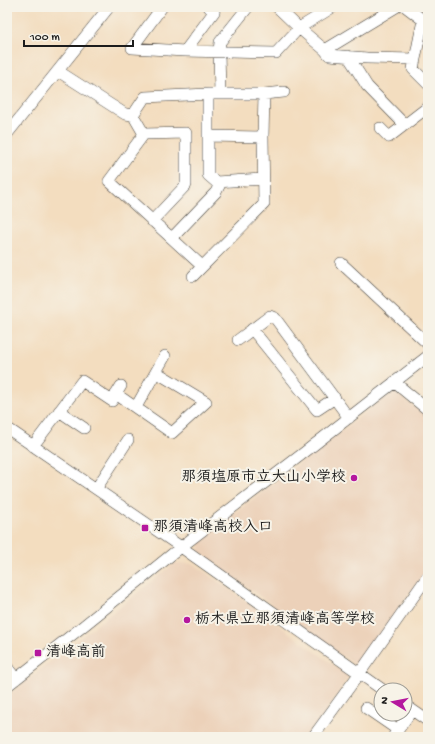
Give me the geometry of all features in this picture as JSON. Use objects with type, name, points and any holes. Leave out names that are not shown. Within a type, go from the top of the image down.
[{"type":"street","points":[[7,134],[109,7]]},
{"type":"street","points":[[162,7],[132,48],[276,53],[298,28],[333,7]]},
{"type":"street","points":[[185,51],[214,12],[209,7]]},
{"type":"street","points":[[220,94],[220,42],[248,7]]},
{"type":"street","points":[[277,7],[329,55],[367,58],[415,59]]},
{"type":"street","points":[[325,50],[396,7]]},
{"type":"street","points":[[406,7],[423,20],[413,69],[428,84]]},
{"type":"street","points":[[348,56],[367,86],[405,125]]},
{"type":"street","points":[[58,71],[125,114],[133,115]]},
{"type":"street","points":[[133,115],[145,97],[208,94],[264,94],[284,92]]},
{"type":"street","points":[[208,94],[208,175],[216,182],[263,179]]},
{"type":"street","points":[[193,276],[264,204],[264,94]]},
{"type":"street","points":[[380,128],[389,137],[428,107]]},
{"type":"street","points":[[133,115],[144,134]]},
{"type":"street","points":[[144,134],[186,133],[186,185],[152,221]]},
{"type":"street","points":[[144,134],[108,181],[202,266]]},
{"type":"street","points":[[208,136],[263,137]]},
{"type":"street","points":[[172,238],[216,192],[221,182]]},
{"type":"street","points":[[341,263],[428,344]]},
{"type":"street","points":[[238,340],[270,316],[275,318],[349,418]]},
{"type":"street","points":[[252,329],[317,410],[334,398]]},
{"type":"street","points":[[136,407],[165,356]]},
{"type":"street","points":[[7,667],[11,683],[180,547],[428,356]]},
{"type":"street","points":[[33,446],[82,380],[112,401],[118,390],[136,407],[172,433],[206,402],[156,372]]},
{"type":"street","points":[[394,382],[428,410]]},
{"type":"street","points":[[59,411],[84,428]]},
{"type":"street","points":[[7,428],[180,547],[373,683]]},
{"type":"street","points":[[96,489],[128,440]]},
{"type":"street","points":[[313,737],[428,576]]},
{"type":"street","points":[[366,708],[396,733],[401,722]]},
{"type":"street","points":[[413,710],[428,721]]},
{"type":"shaded area","name":"那須塩原市立大山小学校","points":[[393,391],[428,417],[428,568],[356,666],[199,552],[201,539]]},
{"type":"shaded area","name":"栃木県立那須清峰高等学校","points":[[175,563],[194,564],[349,676],[309,737],[12,737],[7,730],[7,696]]},
{"type":"place","name":"那須塩原市立大山小学校","points":[[354,478]]},
{"type":"place","name":"那須清峰高校入口","points":[[145,528]]},
{"type":"place","name":"栃木県立那須清峰高等学校","points":[[187,620]]},
{"type":"place","name":"清峰高前","points":[[38,653]]}]
